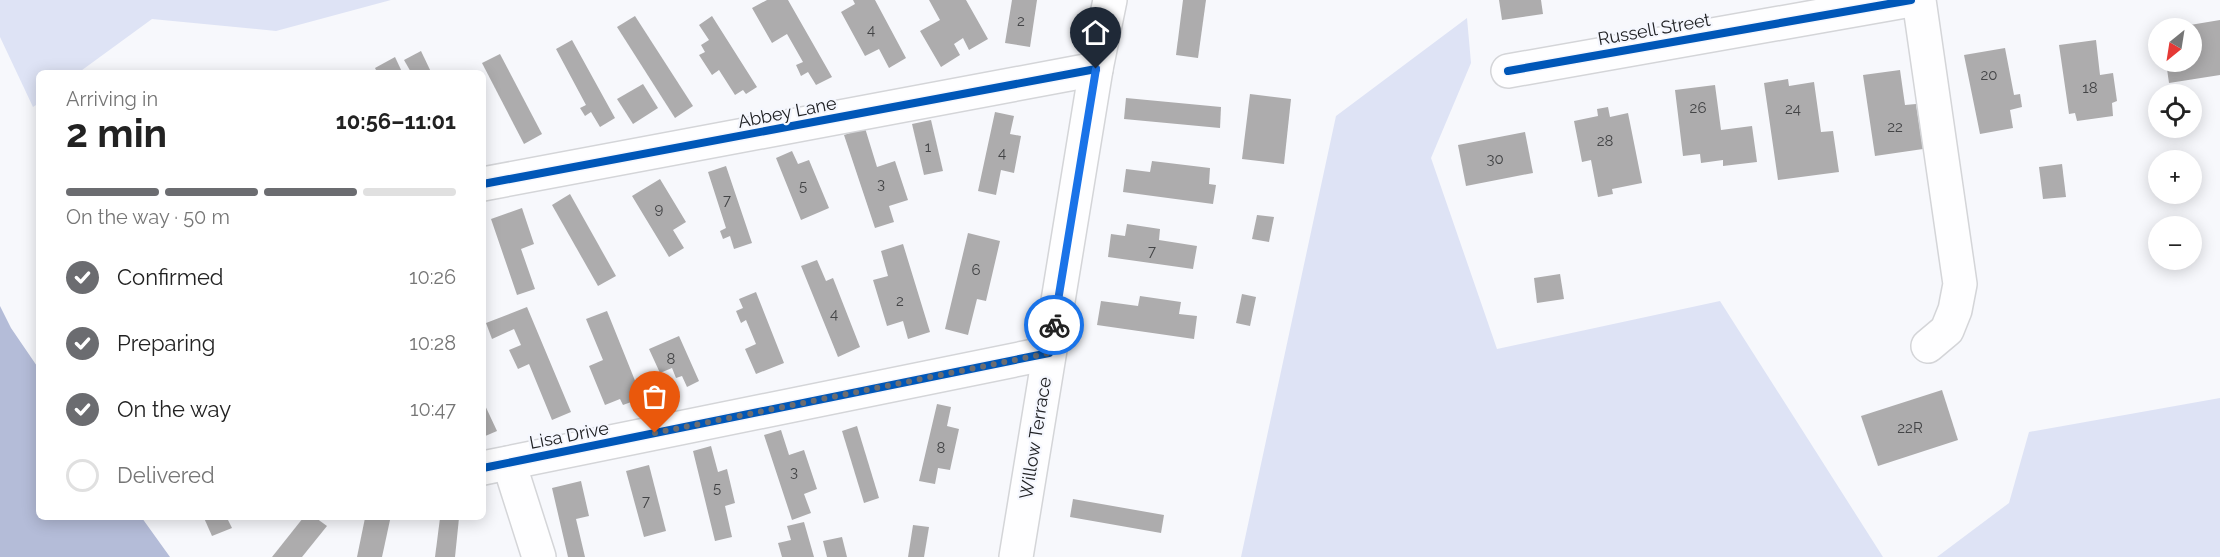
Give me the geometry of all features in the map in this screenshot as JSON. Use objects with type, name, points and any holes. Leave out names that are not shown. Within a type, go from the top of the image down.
[{"type":"street","name":"Willow Terrace","points":[[1016,557],[1096,69],[1110,0]]},
{"type":"street","name":"Russell Street","points":[[1508,71],[1874,3],[1911,0]]},
{"type":"street","points":[[1919,0],[1960,284],[1955,309],[1947,330],[1928,346]]},
{"type":"street","name":"Abbey Lane","points":[[486,183],[1096,69]]},
{"type":"street","name":"Lisa Drive","points":[[496,466],[1049,353]]},
{"type":"street","points":[[496,466],[540,557]]},
{"type":"shaded area","points":[[0,0],[391,0],[276,31],[152,19],[82,70],[36,70],[36,105],[33,107],[0,37]]},
{"type":"shaded area","points":[[1467,18],[1471,63],[1431,158],[1497,349],[1720,301],[1883,557],[1241,557],[1336,116]]},
{"type":"shaded area","points":[[0,306],[11,328],[36,365],[36,520],[143,520],[170,557],[0,557]]},
{"type":"shaded area","points":[[2220,398],[2220,557],[1937,557],[2009,503],[2029,432]]},
{"type":"building","points":[[767,0],[788,0],[832,77],[816,85],[808,72],[801,76],[796,65],[803,62],[787,34],[772,43],[752,8]]},
{"type":"building","points":[[853,0],[875,0],[906,58],[889,68],[879,49],[865,56],[841,12],[855,4]]},
{"type":"building","points":[[929,0],[966,0],[988,39],[969,50],[963,38],[954,44],[960,55],[941,67],[920,31],[940,20]]},
{"type":"building","points":[[1012,0],[1037,0],[1030,47],[1005,43]]},
{"type":"building","points":[[1183,0],[1206,0],[1198,58],[1176,55]]},
{"type":"building","points":[[1499,0],[1541,0],[1543,14],[1502,20]]},
{"type":"building","points":[[635,16],[693,106],[675,118],[617,27]]},
{"type":"building","points":[[712,16],[757,87],[746,94],[743,90],[735,95],[719,70],[712,75],[699,55],[705,52],[701,45],[709,40],[699,25]]},
{"type":"building","points":[[2220,20],[2220,75],[2169,83],[2167,72],[2202,72],[2202,23]]},
{"type":"building","points":[[572,40],[615,118],[600,127],[591,112],[585,116],[580,108],[586,105],[556,49]]},
{"type":"building","points":[[2096,40],[2100,75],[2113,73],[2117,101],[2112,103],[2113,116],[2077,121],[2075,113],[2069,114],[2059,45]]},
{"type":"building","points":[[2005,48],[2014,95],[2020,94],[2022,107],[2010,110],[2013,128],[1980,134],[1964,55]]},
{"type":"building","points":[[421,51],[430,70],[410,70],[404,60]]},
{"type":"building","points":[[500,54],[542,134],[524,144],[482,63]]},
{"type":"building","points":[[395,57],[401,70],[376,70],[375,68]]},
{"type":"building","points":[[1900,70],[1905,105],[1916,104],[1923,149],[1875,156],[1863,75]]},
{"type":"building","points":[[1788,79],[1789,86],[1814,82],[1821,132],[1833,131],[1839,172],[1778,180],[1764,83]]},
{"type":"building","points":[[643,84],[658,108],[633,124],[617,99]]},
{"type":"building","points":[[1715,85],[1721,130],[1752,126],[1757,162],[1723,166],[1723,160],[1701,163],[1700,154],[1683,156],[1675,90]]},
{"type":"building","points":[[1250,94],[1291,99],[1284,164],[1242,159]]},
{"type":"building","points":[[1126,98],[1221,107],[1220,128],[1124,119]]},
{"type":"building","points":[[1608,107],[1610,117],[1628,113],[1642,183],[1612,189],[1613,194],[1598,197],[1591,160],[1582,162],[1574,121],[1598,116],[1597,109]]},
{"type":"building","points":[[995,112],[1014,116],[1010,134],[1021,136],[1014,173],[1001,170],[996,195],[978,191]]},
{"type":"building","points":[[931,120],[943,171],[924,175],[912,124]]},
{"type":"building","points":[[865,128],[877,167],[895,161],[908,200],[889,206],[894,222],[875,228],[844,135]]},
{"type":"building","points":[[1525,132],[1533,173],[1466,186],[1458,145]]},
{"type":"building","points":[[792,151],[798,164],[809,160],[829,208],[801,220],[776,158]]},
{"type":"building","points":[[1152,161],[1210,168],[1209,184],[1216,185],[1213,204],[1123,192],[1126,169],[1150,172]]},
{"type":"building","points":[[2062,164],[2066,197],[2043,199],[2039,167]]},
{"type":"building","points":[[726,166],[752,243],[734,249],[730,236],[723,239],[720,231],[726,228],[708,172]]},
{"type":"building","points":[[660,179],[686,222],[673,230],[684,248],[669,257],[632,196]]},
{"type":"building","points":[[570,194],[616,276],[598,286],[552,205]]},
{"type":"building","points":[[522,208],[534,244],[521,249],[535,289],[517,295],[491,219]]},
{"type":"building","points":[[1257,215],[1274,217],[1269,242],[1252,239]]},
{"type":"building","points":[[1127,224],[1160,229],[1159,240],[1197,246],[1193,269],[1108,257],[1111,234],[1125,236]]},
{"type":"building","points":[[968,233],[1000,241],[986,301],[977,299],[968,335],[945,329]]},
{"type":"building","points":[[903,244],[930,332],[908,339],[903,321],[887,326],[873,280],[888,276],[881,251]]},
{"type":"building","points":[[817,260],[826,281],[833,278],[860,347],[838,357],[801,266]]},
{"type":"building","points":[[1560,274],[1564,299],[1537,303],[1534,278]]},
{"type":"building","points":[[756,292],[784,363],[756,374],[745,349],[756,344],[746,320],[741,323],[736,311],[743,308],[739,299]]},
{"type":"building","points":[[1242,294],[1256,297],[1250,326],[1236,323]]},
{"type":"building","points":[[1140,296],[1181,302],[1179,314],[1197,316],[1194,339],[1097,325],[1101,301],[1138,306]]},
{"type":"building","points":[[527,307],[571,412],[552,420],[529,364],[518,369],[509,350],[521,345],[514,329],[492,339],[486,323]]},
{"type":"building","points":[[607,311],[642,398],[623,405],[620,399],[605,405],[589,366],[603,360],[586,319]]},
{"type":"building","points":[[679,336],[699,381],[687,387],[682,376],[676,378],[672,368],[660,373],[649,349]]},
{"type":"building","points":[[1942,390],[1958,440],[1878,466],[1861,416]]},
{"type":"building","points":[[937,404],[951,407],[947,426],[959,429],[950,470],[938,468],[935,484],[919,481]]},
{"type":"building","points":[[486,407],[497,431],[486,436]]},
{"type":"building","points":[[857,426],[879,498],[864,503],[842,431]]},
{"type":"building","points":[[781,430],[789,455],[804,450],[817,489],[804,494],[811,513],[792,520],[764,435]]},
{"type":"building","points":[[711,446],[718,472],[727,469],[735,503],[725,506],[732,537],[715,541],[693,451]]},
{"type":"building","points":[[649,465],[666,531],[644,537],[626,471]]},
{"type":"building","points":[[581,481],[589,516],[576,519],[585,557],[568,557],[552,488]]},
{"type":"building","points":[[1073,499],[1164,515],[1161,533],[1070,517]]},
{"type":"building","points":[[205,520],[228,520],[232,528],[212,536]]},
{"type":"building","points":[[301,520],[319,520],[327,526],[302,557],[272,557]]},
{"type":"building","points":[[365,520],[390,520],[382,557],[357,557]]},
{"type":"building","points":[[440,520],[459,520],[455,557],[435,557]]},
{"type":"building","points":[[804,522],[814,557],[782,557],[778,543],[791,540],[787,526]]},
{"type":"building","points":[[913,525],[929,527],[924,557],[908,557]]},
{"type":"building","points":[[842,537],[847,557],[827,557],[823,541]]},
{"type":"cycle path","points":[[1508,71],[1911,0]]},
{"type":"cycle path","points":[[486,183],[1096,69]]},
{"type":"cycle path","points":[[486,467],[1049,353]]},
{"type":"way so far","points":[[655,433],[1049,353],[1054,325]]},
{"type":"route","points":[[1054,325],[1096,69]]}]
